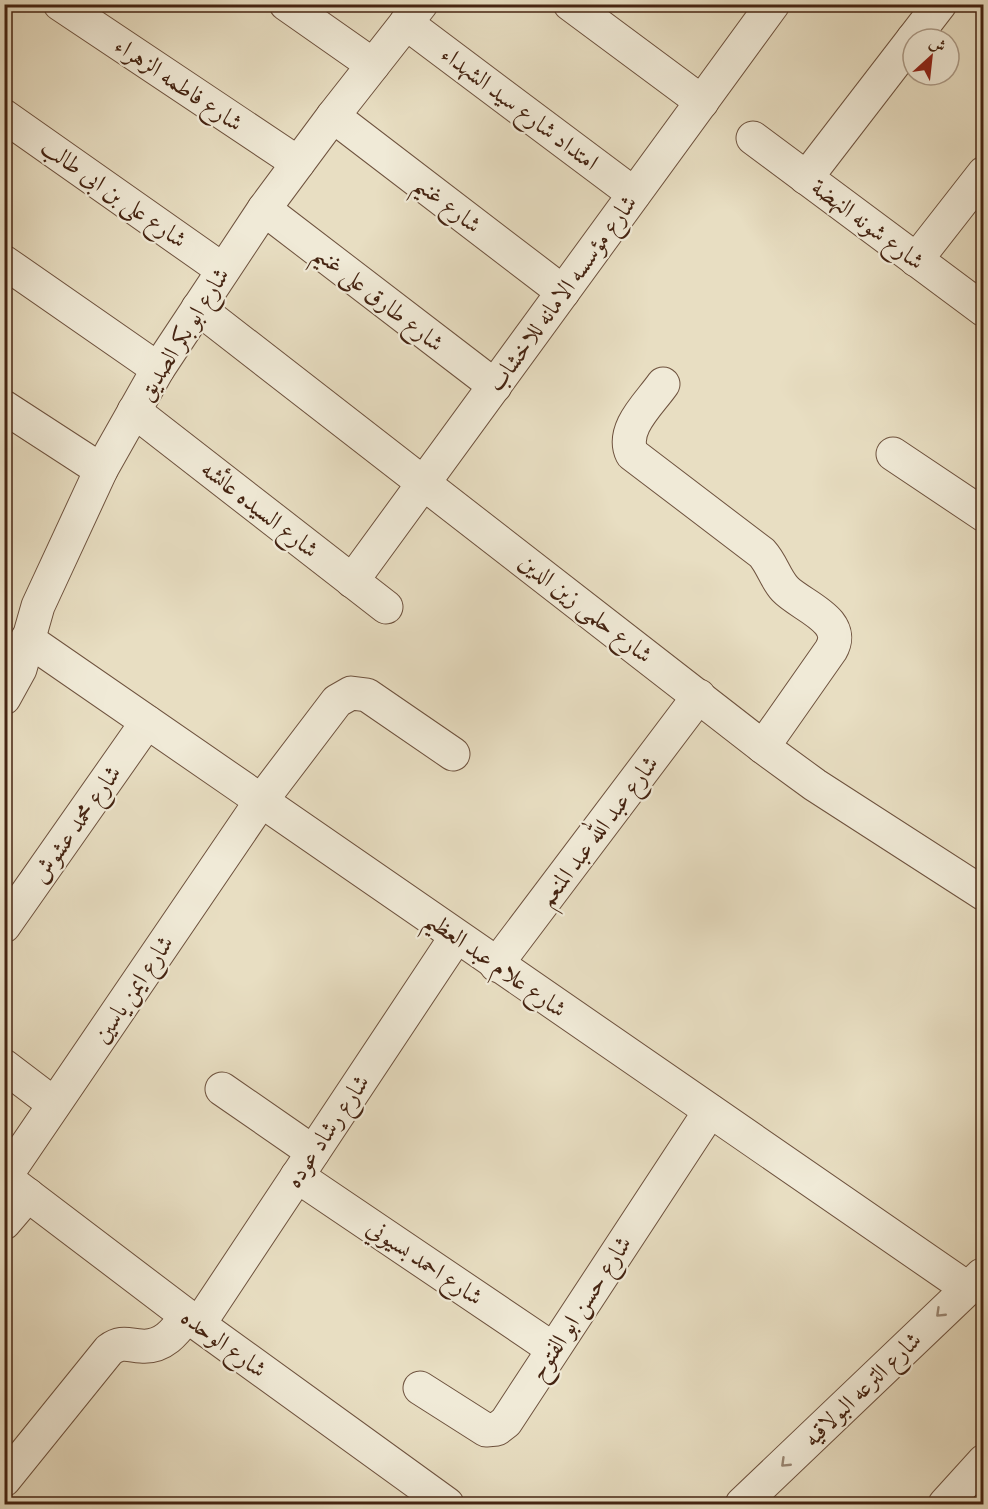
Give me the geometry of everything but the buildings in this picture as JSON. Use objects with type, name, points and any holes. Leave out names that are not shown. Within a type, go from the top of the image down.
[{"type":"street","name":"شارع فاطمه الزهراء","points":[[60,4],[298,163]]},
{"type":"street","points":[[286,4],[373,65]]},
{"type":"street","points":[[570,4],[702,102]]},
{"type":"street","points":[[922,27],[940,4]]},
{"type":"street","name":"شارع مؤسسه الامانه للاخشاب","points":[[352,581],[702,102],[762,8]]},
{"type":"street","name":"شارع ابو بكر الصديق","points":[[4,698],[20,669],[38,606],[101,470],[158,369],[264,209],[333,116],[414,14]]},
{"type":"street","name":"امتداد شارع سيد الشهداء","points":[[414,14],[634,194]]},
{"type":"street","points":[[806,178],[901,55]]},
{"type":"street","name":"شارع على بن ابى طالب","points":[[4,116],[223,270]]},
{"type":"street","name":"شارع غنيم","points":[[333,116],[563,292]]},
{"type":"street","name":"شارع شونه النهضة","points":[[753,138],[984,310]]},
{"type":"street","points":[[916,260],[984,173]]},
{"type":"street","name":"شارع طارق على غنيم","points":[[264,209],[495,386]]},
{"type":"street","points":[[4,262],[158,369]]},
{"type":"street","name":"شارع حلمى زين الدين","points":[[198,308],[763,747],[815,785],[984,894]]},
{"type":"street","points":[[663,384],[630,431],[629,447],[632,454],[762,553],[771,564],[783,587],[825,618],[834,629],[835,643],[831,650],[763,747]]},
{"type":"street","points":[[5,407],[101,470]]},
{"type":"street","name":"شارع السيده عائشه","points":[[134,411],[386,607]]},
{"type":"street","points":[[893,454],[984,515]]},
{"type":"street","name":"شارع علام عبد العظيم","points":[[27,639],[710,1111],[975,1281]]},
{"type":"street","name":"شارع ايمن ياسين","points":[[4,1223],[12,1183],[54,1104],[261,801],[332,707],[343,696],[359,693],[374,699],[453,754]]},
{"type":"street","name":"شارع عبد الله عبد المنعم","points":[[496,965],[699,696]]},
{"type":"street","name":"شارع محمد عشوش","points":[[4,926],[147,722]]},
{"type":"street","name":"شارع رشاد عوده","points":[[4,1480],[109,1350],[122,1343],[147,1346],[161,1343],[193,1320],[305,1164],[456,937]]},
{"type":"street","points":[[4,1066],[54,1104]]},
{"type":"street","name":"شارع احمد بسيوني","points":[[222,1089],[305,1164],[553,1349]]},
{"type":"street","name":"شارع حسن ابو الفتوح","points":[[420,1388],[486,1430],[497,1429],[506,1422],[710,1111]]},
{"type":"street","name":"شارع الوحده","points":[[12,1183],[193,1320],[447,1504]]},
{"type":"street","name":"شارع الترعه البولاقيه","points":[[742,1504],[975,1281]]},
{"type":"street","points":[[946,1504],[984,1461]]}]
